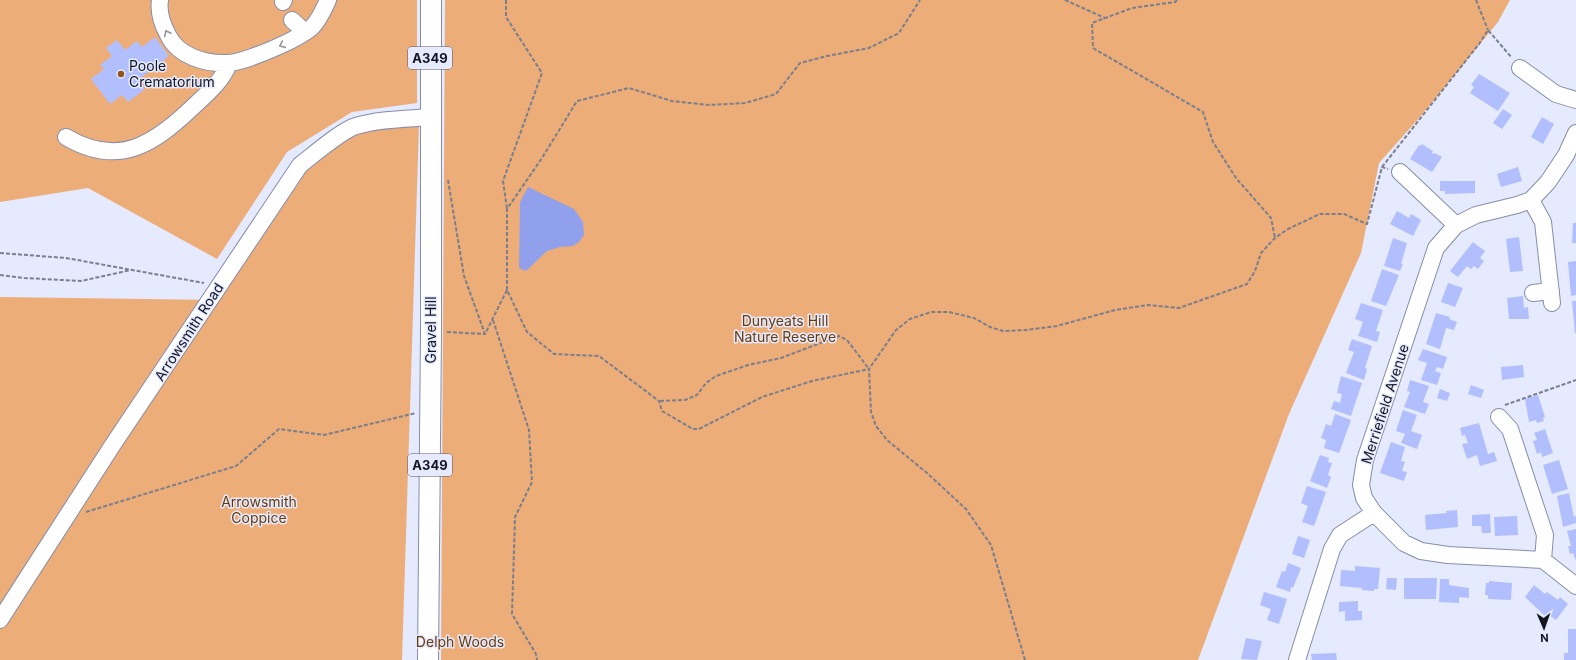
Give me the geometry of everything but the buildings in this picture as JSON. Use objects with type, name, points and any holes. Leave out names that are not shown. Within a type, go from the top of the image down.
[{"type":"main road","name":"Gravel Hill","points":[[428,660],[432,331],[430,117],[431,0]]},
{"type":"street","points":[[160,0],[160,16],[164,27],[171,42],[179,50],[200,60],[229,63],[283,45],[306,32],[312,27],[328,0]]},
{"type":"street","points":[[292,20],[306,32]]},
{"type":"street","points":[[66,137],[84,147],[111,153],[142,146],[164,133],[188,112],[226,73],[229,63]]},
{"type":"street","points":[[1520,68],[1556,94],[1576,100]]},
{"type":"street","name":"Arrowsmith Road","points":[[0,620],[65,518],[300,165],[323,147],[355,126],[390,120],[430,117]]},
{"type":"street","name":"Merriefield Avenue","points":[[1543,560],[1448,555],[1421,551],[1404,542],[1374,513],[1364,498],[1361,485],[1365,460],[1436,248],[1456,225],[1476,215],[1531,200],[1548,182],[1566,155],[1576,133]]},
{"type":"street","points":[[1400,172],[1456,225]]},
{"type":"street","points":[[1531,200],[1543,222],[1552,297],[1533,293]]},
{"type":"street","points":[[1499,417],[1510,429],[1544,535],[1543,560],[1576,586]]},
{"type":"street","points":[[1297,660],[1332,549],[1340,535],[1374,513]]},
{"type":"path","points":[[506,0],[506,16],[542,73],[503,181],[507,209],[507,290],[527,332],[554,354],[599,356],[659,401],[662,411],[693,429],[699,429],[762,397],[812,381],[870,369]]},
{"type":"path","points":[[507,209],[542,158],[577,101],[629,88],[672,101],[709,105],[745,103],[776,94],[800,63],[869,48],[899,33],[920,0]]},
{"type":"path","points":[[1065,0],[1105,18]]},
{"type":"path","points":[[1177,0],[1175,2],[1132,8],[1092,23],[1094,48],[1203,112],[1213,142],[1236,178],[1271,218],[1275,238]]},
{"type":"path","points":[[1476,0],[1488,30],[1520,68]]},
{"type":"path","points":[[1025,660],[991,545],[966,509],[927,473],[887,440],[876,426],[871,412],[870,369],[896,330],[910,319],[931,312],[949,312],[974,318],[990,327],[1003,331],[1057,326],[1115,310],[1148,305],[1179,308],[1247,284],[1255,271],[1261,253],[1275,238],[1288,229],[1320,214],[1344,214],[1366,224],[1382,167],[1479,44],[1488,30]]},
{"type":"path","points":[[1382,167],[1400,172]]},
{"type":"path","points":[[446,174],[464,276],[486,334]]},
{"type":"path","points":[[0,253],[66,258],[219,285]]},
{"type":"path","points":[[0,275],[24,278],[81,281],[132,270]]},
{"type":"path","points":[[486,334],[507,290]]},
{"type":"path","points":[[493,319],[529,430],[532,482],[515,517],[512,614],[536,654],[536,660]]},
{"type":"path","points":[[432,331],[486,334]]},
{"type":"path","points":[[659,401],[685,400],[697,395],[706,383],[716,376],[748,365],[782,358],[838,336],[847,340],[870,369]]},
{"type":"path","points":[[1499,417],[1506,404],[1576,380]]},
{"type":"path","points":[[65,518],[236,466],[279,429],[324,435],[431,410]]},
{"type":"green space","points":[[0,0],[417,0],[417,103],[352,112],[287,152],[217,259],[88,188],[0,202]]},
{"type":"green space","name":"Dunyeats Hill Nature Reserve","points":[[445,0],[1510,0],[1498,22],[1420,117],[1379,163],[1361,253],[1289,414],[1198,660],[441,660]]},
{"type":"green space","name":"Arrowsmith Coppice","points":[[419,125],[402,660],[0,660],[0,297],[218,300],[308,165],[356,133]]},
{"type":"water","points":[[528,187],[574,209],[583,222],[584,235],[579,242],[573,246],[560,247],[547,251],[526,271],[519,268],[520,202]]},
{"type":"place","name":"Poole Crematorium","points":[[121,74]]},
{"type":"park label","name":"Delph Woods","points":[[460,642]]}]
